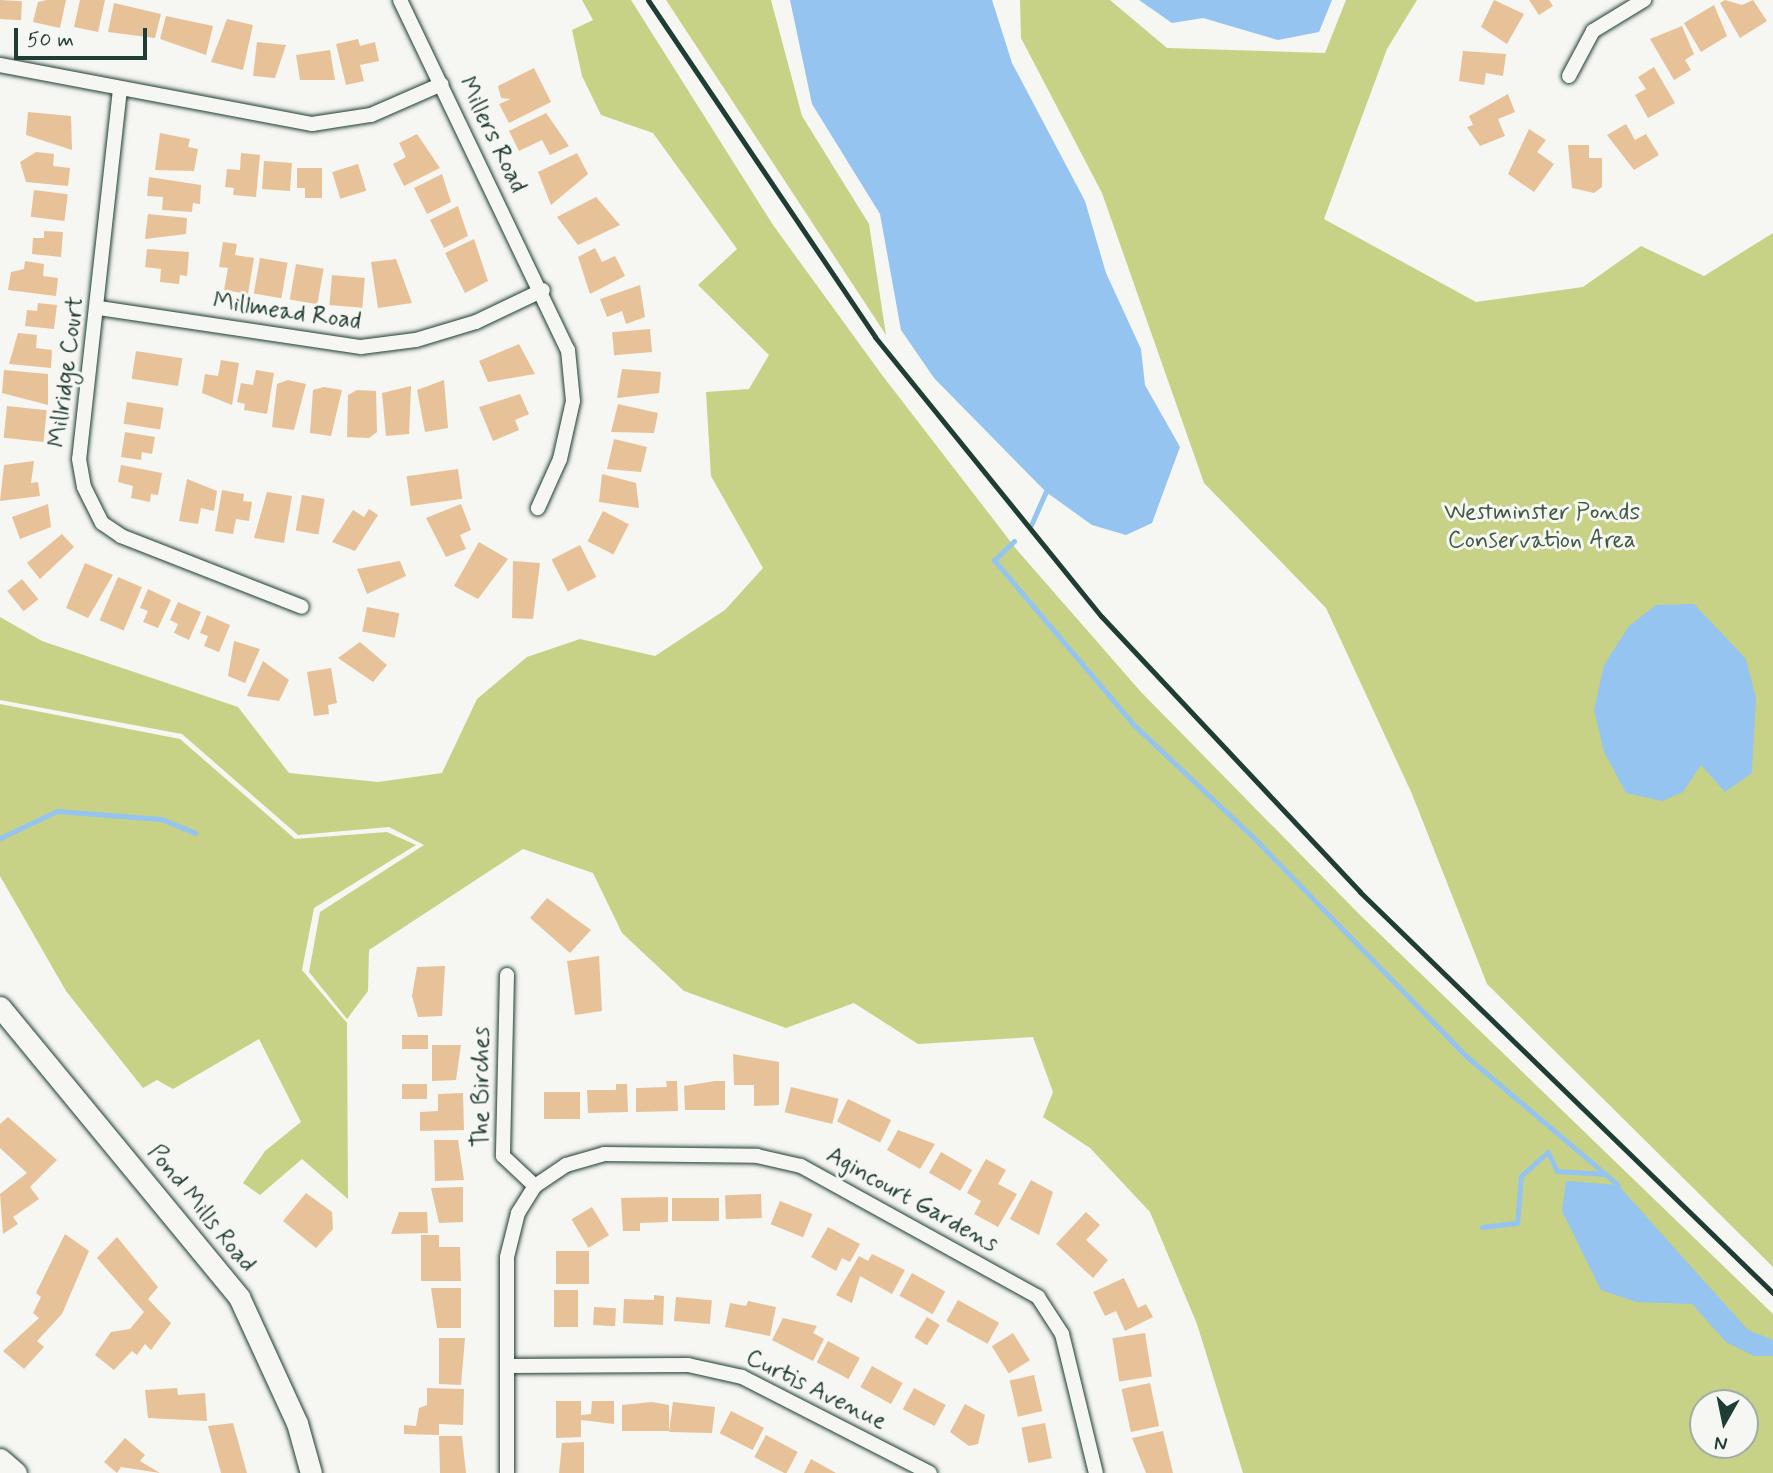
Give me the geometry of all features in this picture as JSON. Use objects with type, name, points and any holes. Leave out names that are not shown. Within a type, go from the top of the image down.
[{"type":"main road","name":"Pond Mills Road","points":[[0,1007],[239,1297],[297,1423],[311,1473]]},
{"type":"main road","points":[[0,1459],[16,1473]]},
{"type":"street","name":"Millers Road","points":[[400,0],[543,290],[568,350],[573,401],[560,459],[538,508]]},
{"type":"street","points":[[1569,76],[1593,31],[1644,0]]},
{"type":"street","points":[[0,65],[120,89],[339,124],[442,84]]},
{"type":"street","name":"Millridge Court","points":[[120,89],[99,308],[79,459],[93,510],[121,536],[302,607]]},
{"type":"street","name":"Millmead Road","points":[[99,308],[361,347],[416,340],[476,322],[543,290]]},
{"type":"street","name":"The Birches","points":[[507,975],[503,1156],[535,1186]]},
{"type":"street","name":"Agincourt Gardens","points":[[507,1473],[507,1257],[518,1213],[535,1186],[566,1165],[604,1154],[757,1156],[801,1166],[854,1191],[1053,1311],[1096,1473]]},
{"type":"street","name":"Curtis Avenue","points":[[508,1366],[688,1365],[742,1377],[930,1473]]},
{"type":"green space","points":[[582,0],[631,0],[773,225],[882,375],[1017,550],[1141,692],[1360,915],[1773,1314],[1773,1473],[1243,1473],[1197,1324],[1150,1212],[1090,1148],[1043,1117],[1053,1092],[1033,1037],[918,1044],[854,1003],[786,1028],[684,991],[622,933],[593,873],[523,849],[369,950],[368,991],[347,1019],[309,972],[320,912],[424,845],[389,827],[298,835],[182,734],[0,700],[0,617],[42,641],[238,707],[289,773],[378,782],[442,773],[477,699],[527,657],[580,639],[655,656],[725,610],[763,568],[711,476],[706,392],[749,389],[769,355],[698,285],[737,249],[653,133],[601,115],[582,76],[572,30],[593,20]]},
{"type":"green space","points":[[666,0],[771,0],[802,116],[869,224],[886,335]]},
{"type":"green space","name":"Westminster Ponds Conservation Area","points":[[1020,0],[1110,0],[1167,48],[1325,53],[1346,0],[1417,0],[1387,49],[1324,219],[1476,302],[1583,287],[1641,246],[1704,276],[1773,233],[1773,1267],[1487,984],[1412,794],[1326,608],[1204,483],[1102,193],[1021,38]]},
{"type":"green space","points":[[0,704],[180,739],[295,839],[387,832],[416,845],[314,908],[302,970],[347,1023],[348,1199],[302,1159],[260,1195],[243,1183],[265,1151],[301,1122],[259,1039],[173,1089],[157,1080],[143,1088],[66,991],[0,876]]},
{"type":"water","points":[[790,0],[992,0],[1012,63],[1085,201],[1106,273],[1141,349],[1145,385],[1180,447],[1152,523],[1126,535],[1092,525],[1046,492],[934,378],[901,330],[880,214],[812,104]]},
{"type":"water","points":[[1139,0],[1332,0],[1319,32],[1278,40],[1203,18],[1172,23]]},
{"type":"water","points":[[1694,604],[1746,659],[1756,698],[1752,773],[1725,792],[1701,765],[1683,792],[1662,801],[1626,793],[1604,752],[1594,710],[1604,665],[1629,626],[1656,605]]},
{"type":"water","points":[[1566,1181],[1618,1185],[1748,1330],[1773,1340],[1773,1356],[1754,1356],[1726,1342],[1692,1304],[1636,1302],[1601,1290],[1562,1211]]},
{"type":"building","points":[[0,0],[22,1],[21,20],[0,19]]},
{"type":"building","points":[[66,0],[60,28],[33,22],[38,2]]},
{"type":"building","points":[[80,0],[105,0],[98,32],[74,27]]},
{"type":"building","points":[[1494,0],[1524,14],[1507,44],[1481,27]]},
{"type":"building","points":[[1529,0],[1549,0],[1553,6],[1539,15]]},
{"type":"building","points":[[1725,0],[1742,5],[1753,0],[1767,21],[1740,38],[1720,3]]},
{"type":"building","points":[[114,3],[161,14],[155,38],[108,32]]},
{"type":"building","points":[[1714,5],[1727,36],[1701,52],[1684,23]]},
{"type":"building","points":[[166,16],[213,26],[206,55],[160,39]]},
{"type":"building","points":[[227,19],[253,25],[243,70],[211,62]]},
{"type":"building","points":[[1682,26],[1694,54],[1685,60],[1691,70],[1674,80],[1650,39]]},
{"type":"building","points":[[358,39],[360,46],[375,42],[379,61],[360,65],[364,81],[346,85],[336,44]]},
{"type":"building","points":[[257,42],[286,45],[275,78],[253,76]]},
{"type":"building","points":[[330,50],[335,80],[300,80],[296,55]]},
{"type":"building","points":[[1463,51],[1506,54],[1503,76],[1486,73],[1484,85],[1459,81]]},
{"type":"building","points":[[1654,67],[1675,103],[1648,118],[1635,95],[1646,89],[1638,77]]},
{"type":"building","points":[[534,68],[551,102],[509,123],[499,104],[511,99],[501,98],[498,86]]},
{"type":"building","points":[[1508,94],[1515,112],[1498,119],[1505,136],[1480,146],[1467,127],[1473,125],[1469,116]]},
{"type":"building","points":[[28,112],[71,116],[72,150],[26,135]]},
{"type":"building","points":[[546,113],[569,146],[550,155],[542,140],[519,151],[509,131]]},
{"type":"building","points":[[1626,124],[1635,140],[1646,134],[1659,155],[1634,170],[1607,135]]},
{"type":"building","points":[[1529,129],[1546,140],[1537,152],[1554,164],[1534,192],[1508,174]]},
{"type":"building","points":[[160,133],[190,139],[188,147],[198,149],[194,171],[155,170]]},
{"type":"building","points":[[417,134],[440,168],[404,186],[393,164],[406,157],[399,143]]},
{"type":"building","points":[[1568,145],[1589,145],[1589,158],[1602,158],[1602,187],[1594,193],[1572,188]]},
{"type":"building","points":[[36,152],[54,154],[53,166],[70,168],[68,186],[26,182],[20,162]]},
{"type":"building","points":[[241,153],[260,155],[256,197],[233,195],[234,188],[225,187],[227,169],[240,170]]},
{"type":"building","points":[[577,153],[588,174],[551,205],[538,172]]},
{"type":"building","points":[[264,161],[292,163],[290,191],[262,189]]},
{"type":"building","points":[[358,164],[366,191],[340,199],[332,172]]},
{"type":"building","points":[[297,168],[322,168],[322,198],[305,198],[305,188],[297,188]]},
{"type":"building","points":[[442,174],[451,202],[427,214],[414,188]]},
{"type":"building","points":[[149,177],[201,185],[200,204],[193,203],[192,212],[162,210],[163,197],[147,196]]},
{"type":"building","points":[[34,190],[68,194],[64,221],[31,217]]},
{"type":"building","points":[[596,197],[620,225],[578,245],[557,217]]},
{"type":"building","points":[[458,206],[468,236],[444,248],[430,220]]},
{"type":"building","points":[[148,214],[187,218],[186,234],[145,239]]},
{"type":"building","points":[[44,231],[63,232],[61,257],[32,254],[33,238],[44,238]]},
{"type":"building","points":[[474,239],[488,281],[465,293],[445,253]]},
{"type":"building","points":[[223,242],[237,244],[235,255],[254,258],[248,294],[224,290],[228,268],[219,267]]},
{"type":"building","points":[[595,248],[602,262],[615,256],[625,276],[590,294],[578,257]]},
{"type":"building","points":[[147,249],[189,252],[187,276],[180,275],[179,284],[160,282],[161,269],[145,267]]},
{"type":"building","points":[[260,258],[288,263],[281,298],[254,293]]},
{"type":"building","points":[[396,259],[412,303],[378,308],[371,262]]},
{"type":"building","points":[[25,261],[44,264],[43,276],[58,278],[56,296],[8,290],[11,272],[24,269]]},
{"type":"building","points":[[296,264],[324,269],[317,304],[290,299]]},
{"type":"building","points":[[332,275],[365,278],[362,308],[329,305]]},
{"type":"building","points":[[640,285],[645,317],[626,324],[622,311],[607,317],[600,299]]},
{"type":"building","points":[[38,303],[57,305],[54,329],[25,326],[27,310],[37,311]]},
{"type":"building","points":[[650,329],[652,352],[614,355],[612,332]]},
{"type":"building","points":[[18,333],[37,335],[36,348],[52,350],[51,368],[9,364]]},
{"type":"building","points":[[519,344],[535,374],[488,382],[479,361]]},
{"type":"building","points":[[136,351],[182,358],[178,386],[132,379]]},
{"type":"building","points":[[221,360],[239,363],[232,405],[202,393],[205,374],[218,376]]},
{"type":"building","points":[[622,369],[661,372],[659,393],[617,398]]},
{"type":"building","points":[[4,370],[48,374],[48,405],[2,393]]},
{"type":"building","points":[[256,370],[274,373],[267,414],[244,410],[245,404],[237,402],[241,383],[253,385]]},
{"type":"building","points":[[288,380],[306,384],[294,430],[272,427],[277,384]]},
{"type":"building","points":[[444,380],[448,428],[425,432],[417,390]]},
{"type":"building","points":[[411,386],[409,434],[386,436],[382,393]]},
{"type":"building","points":[[324,387],[342,390],[331,436],[310,433],[313,390]]},
{"type":"building","points":[[357,390],[376,391],[377,432],[369,438],[347,437],[348,395]]},
{"type":"building","points":[[520,394],[529,414],[515,420],[519,430],[493,441],[479,407]]},
{"type":"building","points":[[127,402],[164,408],[160,430],[124,424]]},
{"type":"building","points":[[618,404],[658,413],[654,433],[611,432]]},
{"type":"building","points":[[7,406],[47,410],[43,442],[4,438]]},
{"type":"building","points":[[125,432],[155,437],[152,454],[142,452],[141,460],[121,457]]},
{"type":"building","points":[[614,439],[647,447],[641,472],[607,469]]},
{"type":"building","points":[[34,461],[31,483],[38,482],[40,496],[0,501],[4,465]]},
{"type":"building","points":[[121,465],[162,473],[158,495],[151,494],[150,502],[131,498],[133,486],[118,482]]},
{"type":"building","points":[[458,469],[462,499],[411,506],[407,476]]},
{"type":"building","points":[[602,474],[636,483],[639,508],[599,502]]},
{"type":"building","points":[[187,479],[217,491],[214,511],[201,508],[198,524],[179,521]]},
{"type":"building","points":[[222,490],[244,494],[243,501],[252,502],[249,521],[236,519],[233,534],[215,531]]},
{"type":"building","points":[[267,492],[292,496],[284,543],[254,538]]},
{"type":"building","points":[[302,495],[325,499],[318,534],[296,530]]},
{"type":"building","points":[[48,504],[51,527],[20,539],[12,517]]},
{"type":"building","points":[[461,504],[471,530],[460,535],[466,549],[446,557],[426,518]]},
{"type":"building","points":[[369,509],[378,515],[355,551],[332,542],[353,510],[364,517]]},
{"type":"building","points":[[603,511],[629,524],[613,554],[588,541]]},
{"type":"building","points":[[62,534],[74,547],[40,579],[27,563]]},
{"type":"building","points":[[479,542],[508,559],[478,599],[454,586]]},
{"type":"building","points":[[580,545],[596,577],[568,592],[551,560]]},
{"type":"building","points":[[400,561],[406,576],[367,594],[357,569]]},
{"type":"building","points":[[513,561],[540,563],[533,619],[512,618]]},
{"type":"building","points":[[85,563],[113,575],[88,618],[66,608]]},
{"type":"building","points":[[118,577],[142,587],[124,630],[100,620]]},
{"type":"building","points":[[22,579],[38,599],[24,611],[7,591]]},
{"type":"building","points":[[148,589],[171,600],[158,628],[143,622],[148,611],[140,608]]},
{"type":"building","points":[[178,602],[201,612],[189,640],[174,633],[178,624],[170,620]]},
{"type":"building","points":[[367,607],[399,613],[395,638],[362,632]]},
{"type":"building","points":[[207,615],[230,625],[219,652],[204,646],[208,636],[200,633]]},
{"type":"building","points":[[234,641],[260,649],[245,683],[228,676]]},
{"type":"building","points":[[360,642],[387,665],[373,682],[338,658]]},
{"type":"building","points":[[263,661],[289,680],[279,701],[247,696]]},
{"type":"building","points":[[331,668],[337,703],[328,705],[329,714],[314,716],[307,672]]},
{"type":"building","points":[[547,898],[591,930],[570,953],[530,918]]},
{"type":"building","points":[[599,956],[602,1011],[575,1015],[567,961]]},
{"type":"building","points":[[445,966],[442,1016],[418,1017],[412,996],[417,967]]},
{"type":"building","points":[[402,1035],[428,1035],[428,1049],[402,1049]]},
{"type":"building","points":[[432,1045],[461,1045],[456,1080],[432,1081]]},
{"type":"building","points":[[733,1054],[779,1062],[779,1105],[754,1106],[754,1085],[734,1085]]},
{"type":"building","points":[[666,1081],[677,1081],[678,1111],[636,1112],[636,1088],[667,1087]]},
{"type":"building","points":[[725,1081],[725,1110],[685,1110],[684,1086]]},
{"type":"building","points":[[402,1084],[427,1084],[427,1099],[402,1099]]},
{"type":"building","points":[[616,1084],[627,1084],[628,1112],[588,1113],[587,1090],[616,1090]]},
{"type":"building","points":[[791,1087],[839,1099],[832,1124],[785,1112]]},
{"type":"building","points":[[544,1092],[580,1092],[580,1119],[544,1119]]},
{"type":"building","points":[[463,1093],[464,1130],[420,1131],[420,1112],[438,1111],[438,1094]]},
{"type":"building","points":[[848,1099],[891,1120],[880,1143],[837,1121]]},
{"type":"building","points":[[8,1117],[57,1160],[30,1187],[39,1199],[13,1217],[18,1224],[3,1234],[0,1194],[27,1173],[0,1148],[0,1124]]},
{"type":"building","points":[[898,1130],[935,1144],[920,1169],[887,1150]]},
{"type":"building","points":[[434,1140],[458,1140],[464,1180],[435,1181]]},
{"type":"building","points":[[941,1152],[972,1170],[960,1191],[929,1173]]},
{"type":"building","points":[[986,1159],[1006,1170],[998,1184],[1017,1194],[998,1227],[974,1214],[981,1201],[967,1193]]},
{"type":"building","points":[[1031,1180],[1053,1192],[1039,1235],[1010,1219]]},
{"type":"building","points":[[463,1187],[463,1222],[439,1223],[431,1188]]},
{"type":"building","points":[[306,1193],[332,1212],[333,1229],[316,1248],[283,1221]]},
{"type":"building","points":[[761,1194],[762,1218],[726,1219],[725,1195]]},
{"type":"building","points":[[668,1197],[668,1222],[640,1223],[640,1231],[623,1231],[621,1198]]},
{"type":"building","points":[[672,1198],[719,1198],[719,1221],[672,1221]]},
{"type":"building","points":[[780,1201],[812,1214],[803,1237],[771,1224]]},
{"type":"building","points":[[592,1207],[609,1235],[588,1248],[571,1219]]},
{"type":"building","points":[[399,1212],[427,1212],[428,1233],[391,1234]]},
{"type":"building","points":[[1086,1212],[1100,1225],[1086,1240],[1108,1260],[1093,1278],[1056,1244]]},
{"type":"building","points":[[828,1227],[860,1244],[850,1262],[842,1258],[836,1271],[811,1257]]},
{"type":"building","points":[[65,1234],[89,1251],[62,1314],[37,1341],[44,1347],[24,1369],[3,1351],[39,1318],[33,1313],[41,1297],[36,1293]]},
{"type":"building","points":[[421,1235],[439,1235],[439,1247],[460,1247],[461,1281],[421,1281]]},
{"type":"building","points":[[117,1237],[158,1287],[148,1299],[171,1323],[151,1350],[145,1344],[137,1355],[132,1351],[114,1370],[95,1355],[111,1332],[130,1329],[144,1312],[97,1258]]},
{"type":"building","points":[[556,1251],[589,1251],[589,1284],[556,1284]]},
{"type":"building","points":[[872,1254],[905,1270],[892,1294],[860,1276],[852,1303],[836,1295],[859,1256],[868,1261]]},
{"type":"building","points":[[912,1273],[945,1291],[933,1314],[899,1296]]},
{"type":"building","points":[[1124,1278],[1138,1308],[1146,1304],[1153,1317],[1125,1331],[1116,1311],[1105,1316],[1093,1292]]},
{"type":"building","points":[[431,1288],[461,1288],[461,1328],[437,1328]]},
{"type":"building","points":[[554,1290],[578,1290],[578,1327],[554,1327]]},
{"type":"building","points":[[654,1295],[664,1296],[663,1325],[623,1323],[624,1299],[654,1300]]},
{"type":"building","points":[[676,1297],[712,1300],[710,1324],[674,1321]]},
{"type":"building","points":[[958,1300],[999,1323],[987,1344],[946,1321]]},
{"type":"building","points":[[748,1301],[776,1307],[770,1336],[725,1327],[730,1303],[746,1306]]},
{"type":"building","points":[[594,1307],[616,1308],[615,1326],[593,1325]]},
{"type":"building","points":[[927,1317],[940,1325],[927,1345],[914,1337]]},
{"type":"building","points":[[783,1318],[817,1326],[813,1333],[824,1339],[813,1361],[772,1340]]},
{"type":"building","points":[[1013,1333],[1030,1360],[1009,1373],[992,1346]]},
{"type":"building","points":[[1145,1333],[1152,1376],[1119,1382],[1112,1338]]},
{"type":"building","points":[[439,1338],[465,1338],[461,1385],[439,1384]]},
{"type":"building","points":[[828,1341],[860,1358],[849,1379],[817,1362]]},
{"type":"building","points":[[872,1366],[903,1383],[891,1404],[860,1387]]},
{"type":"building","points":[[1034,1375],[1042,1411],[1018,1417],[1010,1381]]},
{"type":"building","points":[[1150,1383],[1159,1426],[1131,1432],[1122,1389]]},
{"type":"building","points":[[177,1388],[178,1395],[205,1393],[207,1421],[148,1418],[145,1390]]},
{"type":"building","points":[[427,1388],[464,1389],[463,1425],[439,1424],[439,1435],[404,1434],[404,1425],[416,1426],[419,1408],[427,1405]]},
{"type":"building","points":[[914,1388],[946,1405],[935,1426],[903,1409]]},
{"type":"building","points":[[556,1401],[581,1401],[581,1415],[591,1414],[592,1401],[614,1401],[614,1424],[581,1420],[581,1437],[556,1438]]},
{"type":"building","points":[[652,1402],[669,1405],[669,1431],[622,1431],[622,1405]]},
{"type":"building","points":[[673,1402],[715,1407],[712,1433],[669,1432]]},
{"type":"building","points":[[965,1404],[985,1415],[978,1444],[969,1446],[950,1432]]},
{"type":"building","points":[[731,1411],[764,1428],[753,1450],[720,1433]]},
{"type":"building","points":[[233,1423],[247,1473],[221,1473],[208,1426]]},
{"type":"building","points":[[1045,1423],[1052,1458],[1028,1463],[1021,1428]]},
{"type":"building","points":[[1163,1431],[1173,1473],[1146,1473],[1132,1438]]},
{"type":"building","points":[[766,1435],[798,1452],[787,1473],[754,1457]]},
{"type":"building","points":[[439,1436],[462,1436],[466,1473],[440,1473]]},
{"type":"building","points":[[125,1438],[145,1455],[140,1461],[160,1473],[121,1467],[117,1473],[104,1462]]},
{"type":"building","points":[[584,1442],[584,1473],[559,1473],[562,1443]]},
{"type":"building","points":[[811,1459],[836,1473],[804,1473]]},
{"type":"waterway","points":[[1031,525],[1046,492]]},
{"type":"waterway","points":[[1014,541],[994,560],[1133,724],[1252,836],[1466,1056],[1618,1185]]},
{"type":"waterway","points":[[0,838],[57,811],[161,819],[195,833]]},
{"type":"waterway","points":[[1482,1227],[1517,1223],[1521,1176],[1548,1152],[1557,1171],[1605,1174]]},
{"type":"railway","points":[[648,0],[875,337],[1102,617],[1360,892],[1773,1293]]}]
